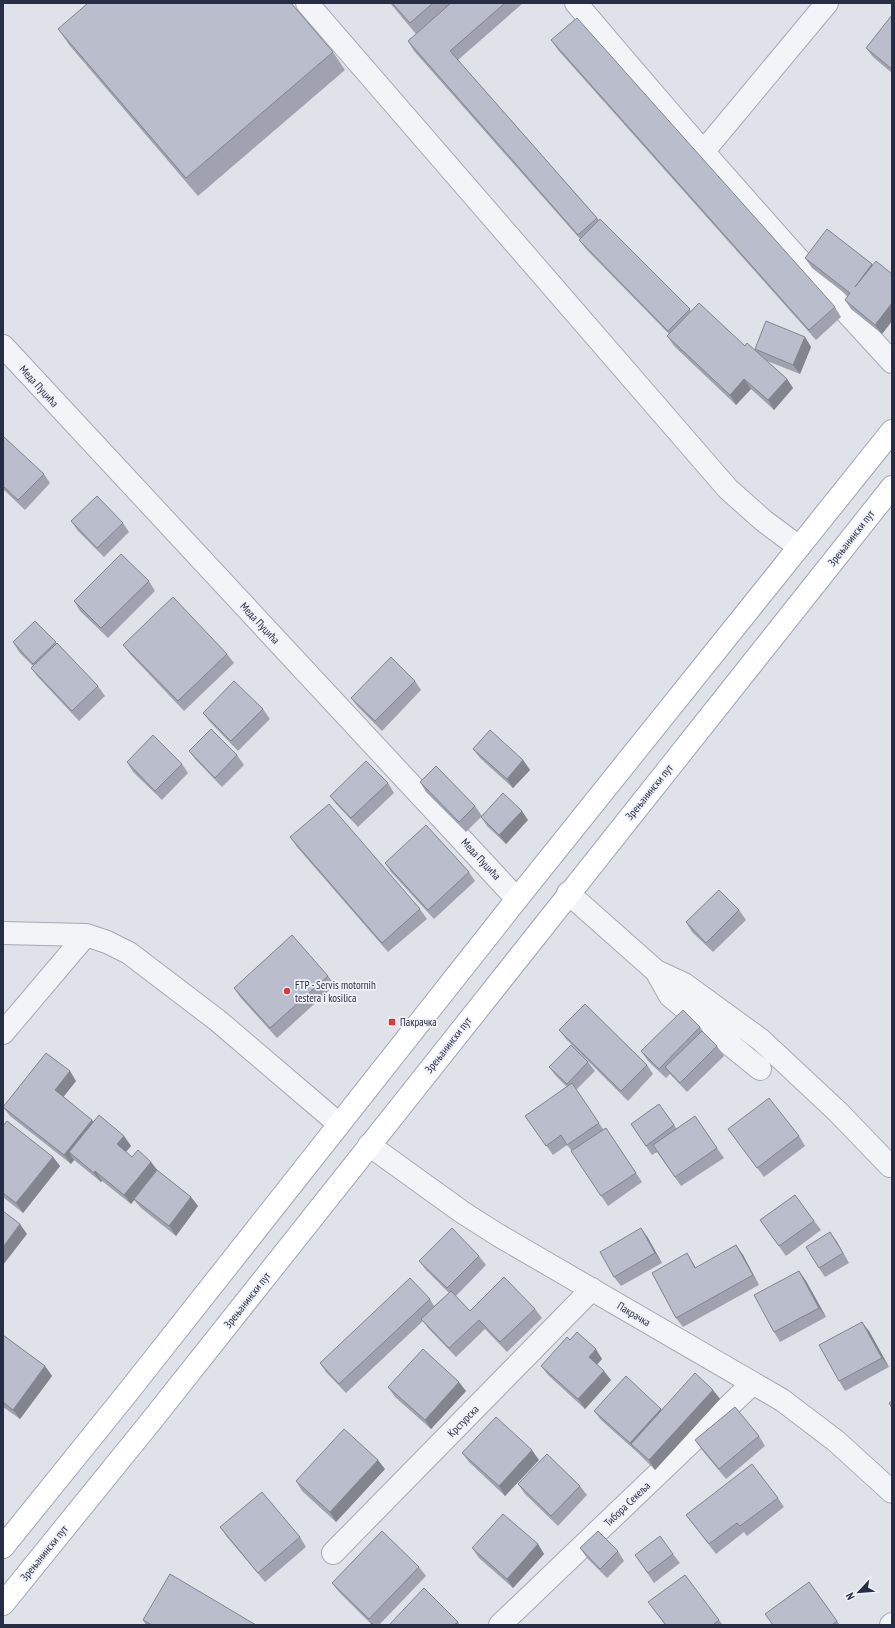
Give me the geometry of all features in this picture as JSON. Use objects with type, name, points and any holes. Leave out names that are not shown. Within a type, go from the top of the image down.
[{"type":"main road","points":[[3,1547],[133,1386],[517,899],[892,431]]},
{"type":"main road","name":"Зрењанински пут","points":[[3,1604],[152,1420],[568,893],[892,486]]},
{"type":"street","points":[[307,3],[728,489],[764,521],[799,547]]},
{"type":"street","points":[[576,3],[703,152],[892,362]]},
{"type":"street","points":[[703,152],[827,3]]},
{"type":"street","name":"Меда Пуцића","points":[[3,346],[517,899]]},
{"type":"street","points":[[568,893],[656,971],[684,984],[761,1040],[838,1112],[890,1166]]},
{"type":"street","points":[[3,933],[86,935],[107,942],[129,953],[216,1020],[339,1124]]},
{"type":"street","points":[[3,1034],[86,935]]},
{"type":"street","points":[[656,971],[670,996],[760,1069]]},
{"type":"street","name":"Пакрачка","points":[[369,1145],[462,1212],[782,1400],[836,1441],[892,1492]]},
{"type":"street","name":"Крстурска","points":[[333,1553],[592,1289]]},
{"type":"street","name":"Тибора Секеља","points":[[500,1625],[754,1383]]},
{"type":"building","points":[[88,3],[291,3],[333,52],[186,178],[58,29]]},
{"type":"building","points":[[392,3],[433,3],[410,23]]},
{"type":"building","points":[[451,3],[505,3],[450,51],[597,218],[578,235],[408,41]]},
{"type":"building","points":[[892,15],[892,69],[866,48]]},
{"type":"building","points":[[577,18],[835,307],[809,330],[551,40]]},
{"type":"building","points":[[600,219],[690,309],[668,331],[579,240]]},
{"type":"building","points":[[827,229],[872,264],[855,287],[876,261],[892,274],[892,303],[875,325],[845,300],[850,293],[805,258]]},
{"type":"building","points":[[699,303],[745,346],[747,343],[787,379],[768,400],[744,379],[730,395],[667,336]]},
{"type":"building","points":[[766,321],[805,337],[793,365],[755,349]]},
{"type":"building","points":[[4,437],[44,474],[18,500],[3,486]]},
{"type":"building","points":[[97,496],[123,523],[97,548],[71,521]]},
{"type":"building","points":[[121,554],[149,581],[101,628],[74,601]]},
{"type":"building","points":[[173,597],[227,654],[178,701],[123,645]]},
{"type":"building","points":[[35,621],[56,642],[33,664],[13,642]]},
{"type":"building","points":[[57,643],[98,686],[72,711],[31,668]]},
{"type":"building","points":[[391,657],[415,681],[375,721],[351,698]]},
{"type":"building","points":[[234,681],[263,709],[231,741],[203,713]]},
{"type":"building","points":[[211,729],[237,755],[215,778],[189,751]]},
{"type":"building","points":[[490,730],[523,760],[507,779],[473,749]]},
{"type":"building","points":[[153,735],[182,764],[155,791],[127,762]]},
{"type":"building","points":[[366,761],[388,783],[351,818],[330,796]]},
{"type":"building","points":[[436,766],[475,806],[459,822],[420,782]]},
{"type":"building","points":[[503,793],[522,811],[499,835],[481,817]]},
{"type":"building","points":[[329,804],[420,909],[382,943],[290,837]]},
{"type":"building","points":[[426,825],[469,872],[428,910],[385,863]]},
{"type":"building","points":[[719,890],[739,910],[706,943],[686,922]]},
{"type":"building","name":"FTP - Servis motornih testera i kosilica","points":[[292,935],[328,976],[270,1028],[234,988]]},
{"type":"building","points":[[585,1004],[647,1065],[621,1091],[559,1030]]},
{"type":"building","points":[[683,1010],[700,1027],[659,1069],[641,1051]]},
{"type":"building","points":[[702,1031],[717,1046],[680,1083],[665,1067]]},
{"type":"building","points":[[571,1045],[588,1062],[567,1084],[549,1067]]},
{"type":"building","points":[[46,1053],[70,1071],[55,1090],[92,1120],[64,1155],[3,1107]]},
{"type":"building","points":[[572,1083],[599,1123],[567,1145],[561,1135],[546,1146],[525,1116]]},
{"type":"building","points":[[769,1098],[799,1136],[757,1168],[728,1129]]},
{"type":"building","points":[[659,1104],[674,1125],[646,1146],[631,1124]]},
{"type":"building","points":[[99,1115],[124,1136],[117,1144],[132,1157],[138,1150],[151,1162],[124,1195],[69,1152]]},
{"type":"building","points":[[695,1116],[717,1148],[675,1177],[653,1145]]},
{"type":"building","points":[[7,1121],[53,1157],[16,1203],[3,1193],[3,1126]]},
{"type":"building","points":[[606,1128],[636,1173],[601,1196],[571,1151]]},
{"type":"building","points":[[157,1170],[191,1197],[169,1226],[134,1199]]},
{"type":"building","points":[[795,1195],[814,1221],[779,1246],[760,1220]]},
{"type":"building","points":[[3,1211],[20,1224],[3,1247]]},
{"type":"building","points":[[452,1228],[479,1256],[447,1288],[419,1261]]},
{"type":"building","points":[[641,1228],[655,1253],[614,1277],[600,1252]]},
{"type":"building","points":[[830,1232],[843,1253],[819,1268],[806,1247]]},
{"type":"building","points":[[736,1245],[753,1275],[676,1318],[652,1273],[687,1253],[695,1268]]},
{"type":"building","points":[[799,1271],[819,1308],[774,1332],[754,1295]]},
{"type":"building","points":[[504,1277],[535,1309],[500,1342],[479,1320],[449,1348],[421,1319],[451,1291],[470,1311]]},
{"type":"building","points":[[410,1278],[430,1299],[339,1384],[320,1363]]},
{"type":"building","points":[[862,1322],[882,1358],[839,1381],[819,1345]]},
{"type":"building","points":[[577,1332],[596,1349],[589,1357],[604,1371],[578,1399],[541,1366],[567,1337],[570,1340]]},
{"type":"building","points":[[3,1335],[45,1366],[13,1410],[3,1402]]},
{"type":"building","points":[[423,1349],[459,1382],[425,1420],[388,1387]]},
{"type":"building","points":[[695,1373],[713,1390],[649,1460],[631,1444]]},
{"type":"building","points":[[626,1376],[661,1409],[630,1443],[594,1411]]},
{"type":"building","points":[[892,1401],[892,1408],[889,1403]]},
{"type":"building","points":[[735,1407],[759,1436],[719,1469],[695,1440]]},
{"type":"building","points":[[496,1417],[532,1450],[499,1486],[462,1453]]},
{"type":"building","points":[[344,1429],[378,1460],[330,1512],[296,1481]]},
{"type":"building","points":[[547,1454],[580,1486],[551,1516],[518,1484]]},
{"type":"building","points":[[752,1464],[778,1498],[740,1526],[737,1523],[709,1544],[686,1515]]},
{"type":"building","points":[[262,1492],[300,1537],[258,1573],[220,1527]]},
{"type":"building","points":[[503,1514],[538,1544],[507,1579],[472,1548]]},
{"type":"building","points":[[382,1531],[419,1567],[369,1619],[332,1583]]},
{"type":"building","points":[[598,1531],[618,1551],[600,1569],[580,1548]]},
{"type":"building","points":[[660,1536],[673,1554],[648,1573],[635,1555]]},
{"type":"building","points":[[170,1574],[256,1625],[152,1625],[143,1620]]},
{"type":"building","points":[[685,1575],[719,1620],[713,1625],[666,1625],[648,1602]]},
{"type":"building","points":[[809,1582],[837,1621],[832,1625],[773,1625],[765,1614]]},
{"type":"building","points":[[424,1588],[458,1622],[454,1625],[389,1625]]},
{"type":"place","name":"FTP - Servis motornih testera i kosilica","points":[[287,991]]},
{"type":"place","name":"Пакрачка","points":[[392,1022]]}]
